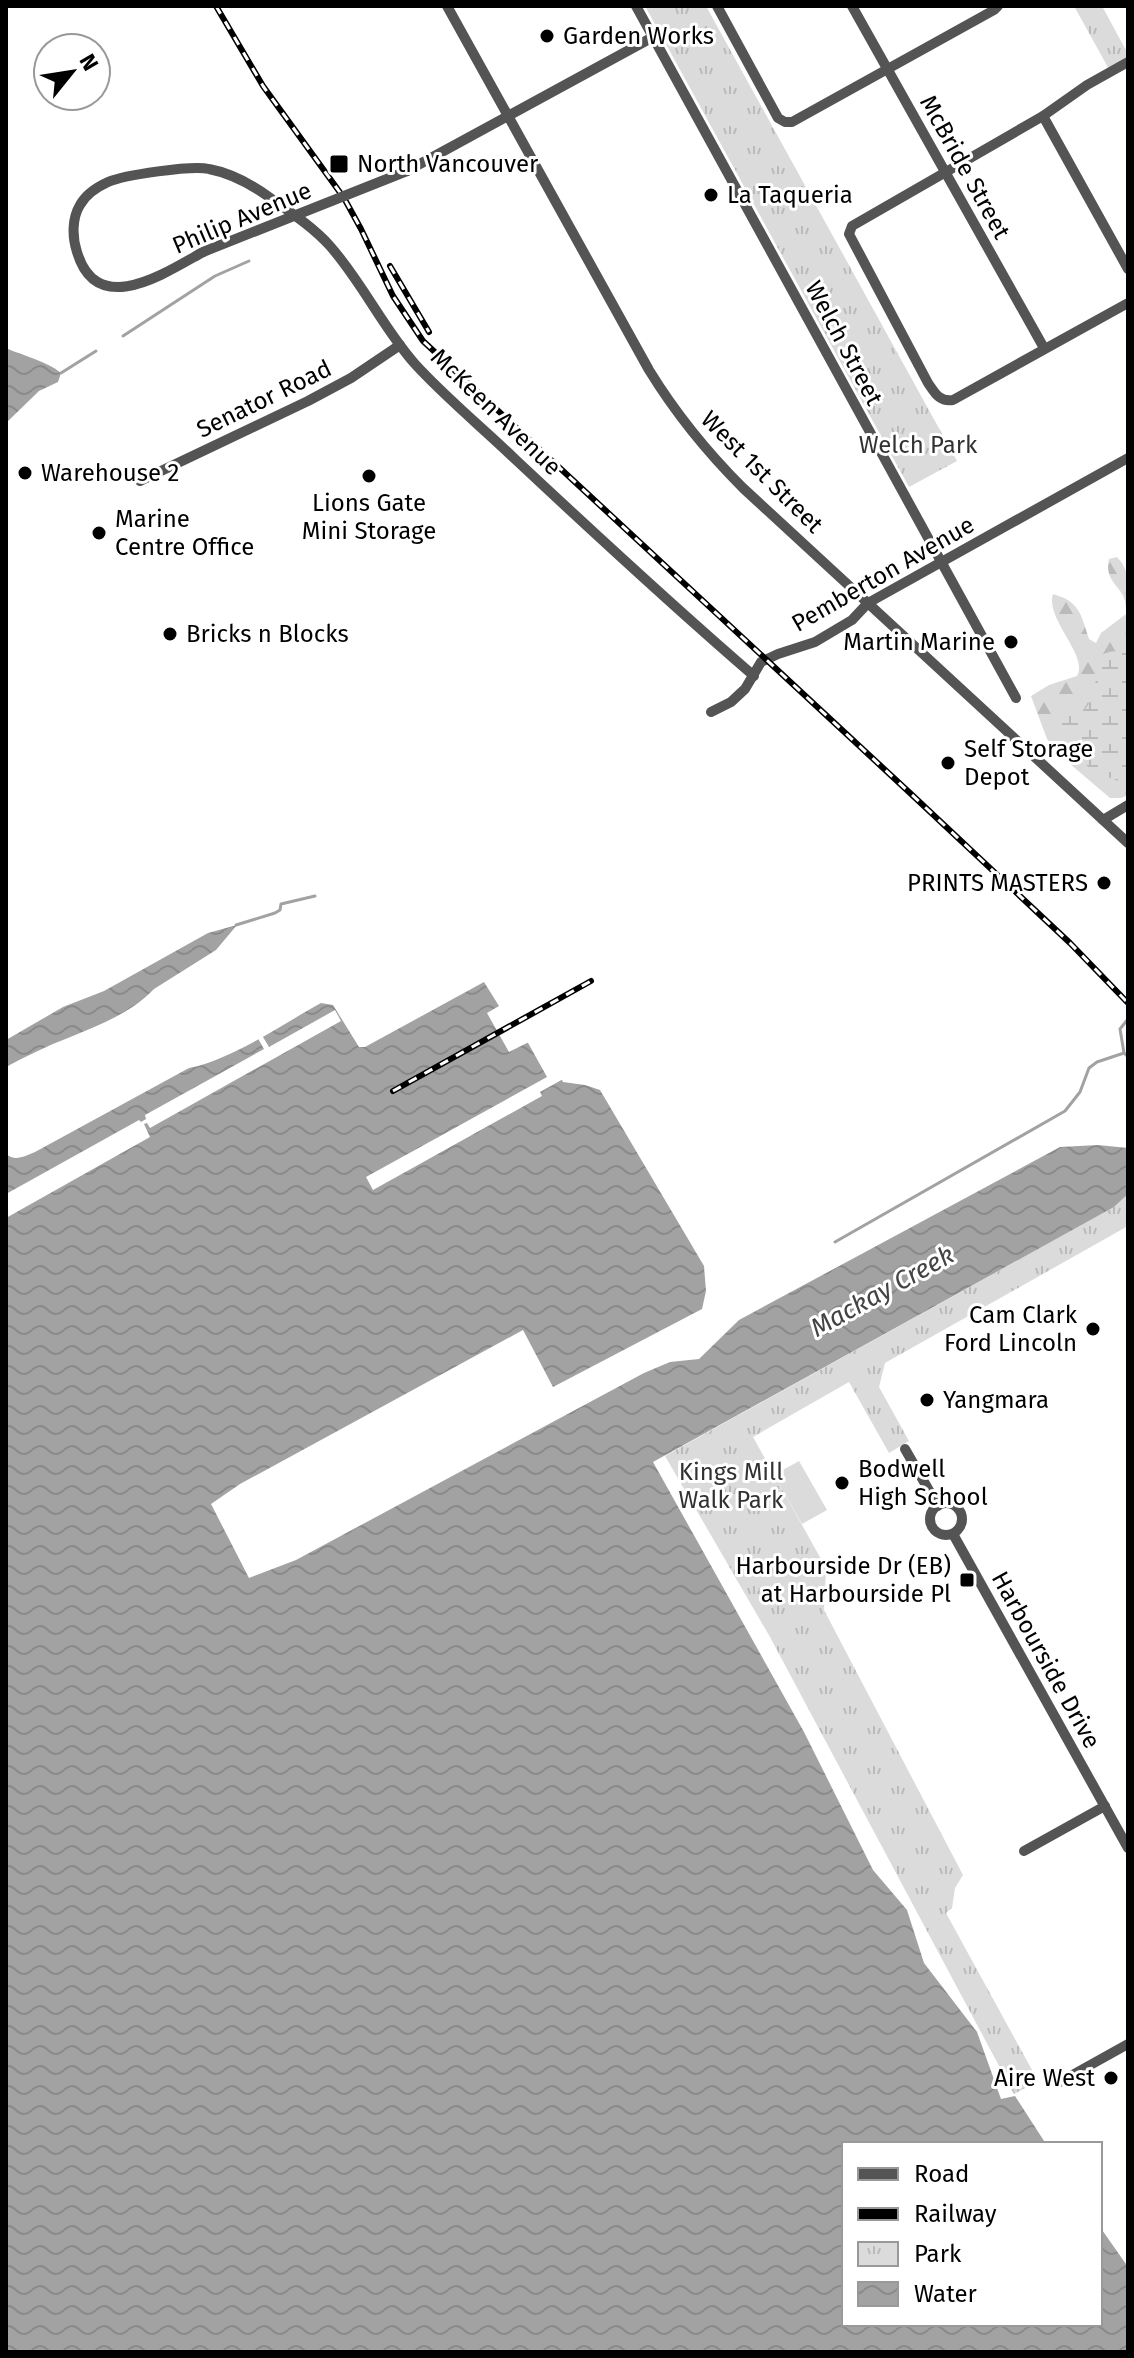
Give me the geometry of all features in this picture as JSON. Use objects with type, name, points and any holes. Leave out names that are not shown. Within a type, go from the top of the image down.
[{"type":"street","name":"West 1st Street","points":[[447,6],[649,370],[688,427],[737,481],[1128,843]]},
{"type":"street","name":"Welch Street","points":[[636,6],[1016,698]]},
{"type":"street","points":[[717,6],[778,118],[785,122],[792,122],[998,6]]},
{"type":"street","name":"McBride Street","points":[[852,6],[1044,348]]},
{"type":"street","name":"Philip Avenue","points":[[222,173],[206,168],[190,168],[111,180],[98,187],[86,196],[73,224],[77,253],[84,268],[94,279],[107,285],[129,287],[143,284],[203,252],[407,171],[653,37]]},
{"type":"street","points":[[1128,62],[1087,85],[1043,116],[852,226],[849,237],[928,383],[945,401],[953,400],[1128,303]]},
{"type":"street","points":[[1043,116],[1128,269]]},
{"type":"street","name":"McKeen Avenue","points":[[222,173],[244,181],[267,195],[320,236],[343,263],[400,345],[433,381],[564,505],[754,676]]},
{"type":"street","name":"Senator Road","points":[[140,481],[330,390],[400,345]]},
{"type":"street","name":"Pemberton Avenue","points":[[711,712],[731,702],[745,689],[761,662],[815,642],[852,620],[868,603],[1128,458]]},
{"type":"street","points":[[1103,820],[1128,805]]},
{"type":"street","points":[[905,1449],[938,1506]]},
{"type":"street","points":[[951,1504],[961,1513],[960,1527],[953,1534],[940,1534],[932,1527],[931,1514],[938,1506],[951,1504]]},
{"type":"street","name":"Harbourside Drive","points":[[953,1534],[1128,1848]]},
{"type":"street","points":[[1024,1851],[1105,1806]]},
{"type":"street","points":[[1058,2083],[1128,2044]]},
{"type":"green space","name":"Welch Park","points":[[645,6],[706,6],[957,461],[909,487]]},
{"type":"green space","points":[[1074,6],[1102,6],[1128,54],[1128,60],[1110,71]]},
{"type":"green space","points":[[1117,557],[1128,575],[1128,795],[1110,798],[1056,752],[1047,739],[1031,696],[1049,685],[1077,676],[1079,668],[1073,648],[1055,615],[1053,594],[1074,605],[1089,639],[1096,643],[1101,633],[1126,614],[1123,596],[1108,567],[1109,559]]},
{"type":"green space","points":[[1115,651],[1128,651],[1128,782],[1124,783],[1085,765],[1058,732],[1065,717],[1080,712],[1088,705],[1096,677],[1096,659]]},
{"type":"green space","name":"Kings Mill Walk Park","points":[[1128,1194],[1128,1226],[885,1363],[879,1387],[909,1441],[889,1453],[849,1382],[753,1437],[826,1568],[824,1610],[963,1875],[955,1888],[952,1908],[946,1913],[1038,2081],[1014,2094],[770,1637],[665,1456],[1114,1207]]},
{"type":"green space","points":[[799,1461],[827,1510],[802,1524],[774,1475]]},
{"type":"water","points":[[6,348],[61,373],[58,382],[39,391],[6,423]]},
{"type":"water","points":[[237,925],[216,950],[124,1012],[6,1067],[6,1040],[63,1007],[104,991],[208,933]]},
{"type":"water","points":[[484,982],[499,1006],[487,1013],[509,1052],[541,1036],[563,1082],[600,1090],[704,1266],[706,1291],[702,1309],[553,1387],[523,1330],[240,1484],[211,1504],[249,1578],[296,1560],[644,1373],[670,1362],[699,1359],[739,1320],[1060,1147],[1098,1145],[1128,1148],[1128,1194],[1114,1207],[653,1462],[804,1732],[873,1870],[907,1910],[924,1963],[977,2032],[1001,2099],[1015,2096],[1045,2142],[842,2142],[842,2326],[1102,2326],[1102,2230],[1128,2267],[1128,2352],[6,2352],[6,1154],[16,1158],[35,1152],[189,1068],[240,1049],[321,1003],[333,1005],[359,1047],[365,1047]]},
{"type":"pier","points":[[335,1010],[341,1021],[150,1128],[147,1123],[144,1124],[150,1137],[6,1218],[6,1194],[139,1120],[141,1122],[146,1119],[145,1115],[264,1049],[256,1035],[260,1032],[269,1047]]},
{"type":"pier","points":[[541,1033],[565,1078],[540,1092],[542,1096],[373,1190],[366,1177],[547,1077],[527,1041]]},
{"type":"waterway","points":[[123,336],[215,276],[249,261]]},
{"type":"waterway","points":[[61,373],[96,351]]},
{"type":"waterway","points":[[236,925],[275,913],[280,910],[281,904],[315,896]]},
{"type":"waterway","name":"Mackay Creek","points":[[1128,1019],[1120,1029],[1124,1053],[1128,1057]]},
{"type":"waterway","points":[[835,1242],[1065,1111],[1080,1092],[1089,1068],[1124,1053]]},
{"type":"railway","points":[[216,6],[263,86],[344,198],[393,296],[423,341],[1070,943],[1128,1003]]},
{"type":"railway","points":[[390,266],[429,332]]},
{"type":"railway","points":[[393,1091],[591,981]]},
{"type":"place","name":"Garden Works","points":[[547,36]]},
{"type":"place","name":"North Vancouver","points":[[339,164]]},
{"type":"place","name":"La Taqueria","points":[[711,195]]},
{"type":"place","name":"Warehouse 2","points":[[25,473]]},
{"type":"place","name":"Lions Gate Mini Storage","points":[[369,476]]},
{"type":"place","name":"Marine Centre Office","points":[[99,533]]},
{"type":"place","name":"Bricks n Blocks","points":[[170,634]]},
{"type":"place","name":"Martin Marine","points":[[1011,642]]},
{"type":"place","name":"Self Storage Depot","points":[[948,763]]},
{"type":"place","name":"PRINTS MASTERS","points":[[1104,883]]},
{"type":"place","name":"Cam Clark Ford Lincoln","points":[[1093,1329]]},
{"type":"place","name":"Yangmara","points":[[927,1400]]},
{"type":"place","name":"Bodwell High School","points":[[842,1483]]},
{"type":"place","name":"Harbourside Dr (EB) at Harbourside Pl","points":[[967,1580]]},
{"type":"place","name":"Aire West","points":[[1111,2078]]}]
